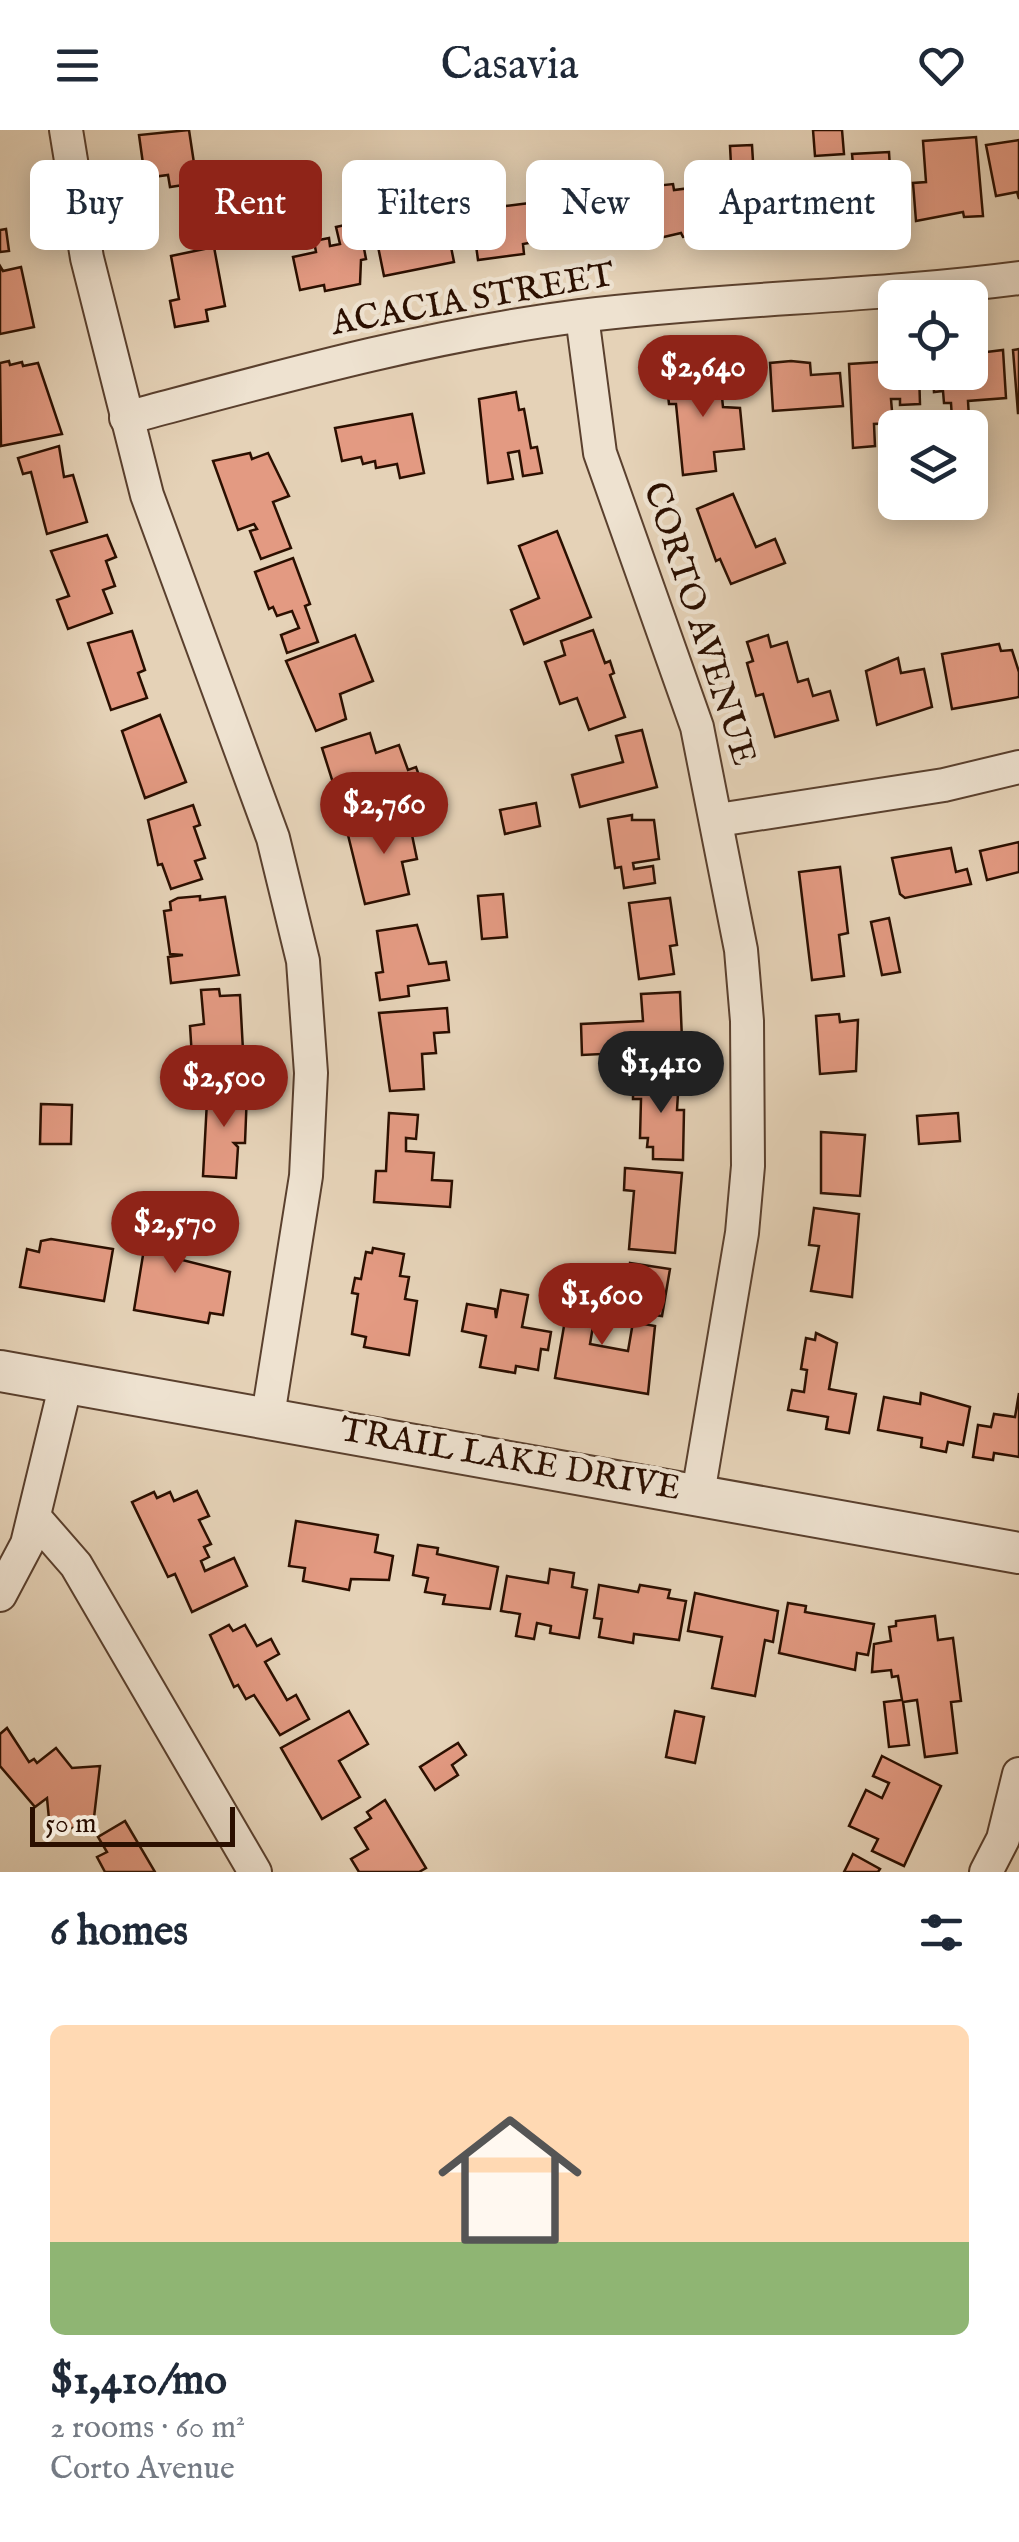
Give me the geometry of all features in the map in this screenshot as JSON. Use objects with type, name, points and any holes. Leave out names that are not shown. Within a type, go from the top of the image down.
[{"type":"street","points":[[66,130],[86,258],[147,495],[273,838],[303,961],[311,1073],[306,1176],[268,1416]]},
{"type":"street","name":"ACACIA STREET","points":[[126,418],[384,350],[582,316],[1019,278]]},
{"type":"street","name":"CORTO AVENUE","points":[[582,316],[600,453],[697,727],[734,899],[746,1003],[748,1166],[742,1233],[698,1494]]},
{"type":"street","points":[[718,820],[944,786],[1019,767]]},
{"type":"street","name":"TRAIL LAKE DRIVE","points":[[0,1372],[268,1416],[1019,1553]]},
{"type":"street","points":[[0,1596],[16,1570],[35,1518],[66,1383]]},
{"type":"street","points":[[35,1518],[76,1565],[254,1872]]},
{"type":"street","points":[[986,1872],[1002,1839],[1019,1774]]},
{"type":"building","points":[[189,130],[194,160],[179,160],[179,186],[170,187],[168,175],[159,176],[159,160],[142,160],[139,135]]},
{"type":"building","points":[[813,130],[842,130],[844,154],[815,156]]},
{"type":"building","points":[[976,137],[983,216],[964,217],[963,212],[916,221],[913,183],[926,182],[923,141]]},
{"type":"building","points":[[1019,140],[1019,199],[1017,192],[996,196],[986,145]]},
{"type":"building","points":[[752,145],[753,160],[731,160],[730,146]]},
{"type":"building","points":[[889,152],[889,160],[853,160],[852,154]]},
{"type":"building","points":[[673,184],[674,190],[684,189],[684,237],[681,233],[664,237],[664,185]]},
{"type":"building","points":[[526,203],[524,254],[478,260],[477,250],[506,250],[506,206]]},
{"type":"building","points":[[342,226],[342,250],[364,250],[360,284],[325,291],[324,285],[300,290],[293,257],[322,250],[322,239],[329,238],[330,246],[340,244],[336,227]]},
{"type":"building","points":[[6,229],[9,251],[0,252],[0,230]]},
{"type":"building","points":[[215,250],[225,306],[206,310],[208,321],[175,327],[170,301],[179,299],[171,256]]},
{"type":"building","points":[[379,250],[452,250],[454,262],[384,276]]},
{"type":"building","points":[[0,266],[3,271],[21,267],[34,327],[0,334]]},
{"type":"building","points":[[1019,349],[1019,413],[1018,413],[1013,350]]},
{"type":"building","points":[[1003,350],[1006,398],[968,401],[969,410],[951,410],[951,403],[944,403],[943,391],[934,390],[988,390],[988,352]]},
{"type":"building","points":[[9,361],[10,365],[22,362],[23,366],[38,363],[62,434],[1,446],[0,363]]},
{"type":"building","points":[[878,362],[878,390],[920,390],[920,404],[900,405],[900,399],[891,399],[892,410],[878,410],[875,446],[853,448],[849,364]]},
{"type":"building","points":[[770,363],[810,363],[811,375],[840,373],[843,406],[773,411]]},
{"type":"building","points":[[709,367],[711,388],[721,387],[723,407],[740,408],[744,449],[714,452],[716,471],[683,475],[676,404],[669,404],[666,378],[673,378],[673,371]]},
{"type":"building","points":[[516,392],[519,410],[524,409],[531,448],[537,447],[542,473],[523,476],[519,451],[508,453],[513,479],[488,483],[479,399]]},
{"type":"building","points":[[412,414],[424,473],[400,478],[397,464],[376,468],[375,461],[363,464],[361,457],[342,461],[335,428]]},
{"type":"building","points":[[59,446],[64,477],[73,475],[87,522],[47,534],[31,472],[23,474],[18,458]]},
{"type":"building","points":[[250,453],[252,459],[268,453],[289,496],[273,502],[291,548],[261,559],[250,531],[257,529],[254,524],[238,530],[213,461]]},
{"type":"building","points":[[733,494],[756,547],[775,539],[785,563],[731,584],[720,559],[716,561],[697,509]]},
{"type":"building","points":[[557,531],[591,617],[524,644],[511,610],[539,598],[519,546]]},
{"type":"building","points":[[107,535],[116,557],[106,561],[115,586],[103,590],[112,613],[68,629],[57,600],[69,596],[51,551]]},
{"type":"building","points":[[293,558],[310,604],[305,606],[318,642],[287,653],[281,635],[299,628],[292,611],[277,616],[273,607],[269,609],[255,572]]},
{"type":"building","points":[[593,630],[605,663],[610,661],[614,673],[610,675],[625,717],[589,730],[577,698],[560,704],[545,662],[565,655],[561,641]]},
{"type":"building","points":[[132,631],[145,670],[138,673],[147,698],[111,710],[88,643]]},
{"type":"building","points":[[355,635],[373,681],[340,694],[346,719],[316,731],[286,661]]},
{"type":"building","points":[[768,635],[771,647],[787,642],[798,682],[808,679],[813,696],[830,691],[838,720],[775,737],[763,694],[756,696],[747,663],[753,661],[747,642]]},
{"type":"building","points":[[999,644],[1001,651],[1012,650],[1019,672],[1019,697],[952,709],[942,654]]},
{"type":"building","points":[[898,658],[901,673],[924,669],[932,707],[877,725],[866,671]]},
{"type":"building","points":[[160,715],[186,782],[145,798],[122,731]]},
{"type":"building","points":[[642,730],[657,787],[580,807],[572,775],[623,762],[616,736]]},
{"type":"building","points":[[370,733],[376,753],[399,745],[408,770],[416,767],[426,795],[359,817],[352,793],[345,795],[341,784],[334,786],[322,748]]},
{"type":"building","points":[[536,803],[540,826],[505,834],[500,810]]},
{"type":"building","points":[[193,805],[200,825],[194,827],[205,858],[195,861],[202,879],[171,889],[162,864],[158,865],[148,820]]},
{"type":"building","points":[[421,815],[425,832],[412,835],[417,859],[402,862],[409,894],[365,904],[347,831]]},
{"type":"building","points":[[632,815],[632,820],[654,820],[659,859],[633,863],[634,869],[653,866],[655,883],[624,888],[621,867],[615,868],[608,819]]},
{"type":"building","points":[[1019,842],[1019,872],[987,880],[980,851]]},
{"type":"building","points":[[951,848],[956,872],[967,869],[971,884],[905,898],[900,894],[892,858]]},
{"type":"building","points":[[840,867],[848,933],[839,935],[844,976],[812,980],[799,872]]},
{"type":"building","points":[[503,894],[507,937],[482,939],[478,896]]},
{"type":"building","points":[[200,896],[200,900],[225,897],[239,975],[171,983],[168,957],[183,955],[170,954],[164,911],[171,910],[170,902],[178,898]]},
{"type":"building","points":[[670,898],[677,945],[670,946],[674,974],[639,979],[629,903]]},
{"type":"building","points":[[889,918],[900,972],[882,975],[871,922]]},
{"type":"building","points":[[417,925],[429,964],[446,962],[449,980],[408,986],[409,996],[380,1000],[376,973],[383,972],[377,931]]},
{"type":"building","points":[[219,989],[220,996],[240,995],[244,1069],[193,1073],[190,1026],[204,1024],[201,990]]},
{"type":"building","points":[[680,992],[683,1063],[644,1064],[643,1052],[582,1055],[581,1024],[643,1021],[641,994]]},
{"type":"building","points":[[447,1008],[449,1032],[434,1033],[436,1053],[422,1054],[424,1089],[390,1091],[379,1013]]},
{"type":"building","points":[[839,1014],[840,1022],[858,1020],[856,1071],[820,1074],[816,1016]]},
{"type":"building","points":[[633,1076],[679,1077],[677,1110],[684,1110],[683,1160],[653,1159],[653,1147],[647,1147],[648,1138],[640,1138],[641,1099],[633,1099]]},
{"type":"building","points":[[208,1082],[230,1083],[229,1091],[247,1092],[245,1143],[234,1143],[238,1147],[236,1178],[203,1176]]},
{"type":"building","points":[[41,1104],[72,1105],[71,1144],[40,1144]]},
{"type":"building","points":[[389,1113],[418,1115],[416,1139],[406,1138],[406,1151],[434,1153],[432,1180],[452,1181],[450,1207],[374,1202],[376,1171],[386,1171]]},
{"type":"building","points":[[958,1113],[960,1141],[919,1144],[917,1116]]},
{"type":"building","points":[[821,1132],[865,1135],[860,1196],[821,1193]]},
{"type":"building","points":[[625,1168],[682,1173],[675,1253],[629,1249],[634,1191],[624,1190]]},
{"type":"building","points":[[164,1205],[176,1231],[166,1256],[230,1272],[223,1315],[210,1313],[208,1323],[134,1310],[145,1243],[134,1219]]},
{"type":"building","points":[[814,1208],[859,1214],[852,1297],[811,1291],[819,1246],[809,1245]]},
{"type":"building","points":[[51,1239],[113,1249],[104,1301],[20,1287],[27,1249],[39,1252],[41,1241]]},
{"type":"building","points":[[373,1248],[404,1254],[400,1276],[409,1277],[405,1299],[417,1301],[409,1355],[364,1347],[366,1337],[352,1334],[358,1294],[352,1293],[355,1278],[361,1279],[366,1252],[372,1253]]},
{"type":"building","points":[[630,1263],[670,1269],[662,1316],[623,1311]]},
{"type":"building","points":[[572,1280],[600,1285],[590,1344],[628,1351],[633,1322],[655,1326],[648,1394],[555,1378]]},
{"type":"building","points":[[501,1290],[528,1295],[522,1327],[551,1332],[548,1350],[541,1349],[538,1370],[516,1366],[515,1373],[480,1367],[486,1336],[462,1331],[467,1304],[495,1309],[496,1318]]},
{"type":"building","points":[[816,1333],[837,1343],[829,1389],[856,1394],[849,1433],[826,1429],[828,1417],[788,1410],[792,1390],[804,1392],[807,1370],[801,1369],[806,1338],[815,1340]]},
{"type":"building","points":[[921,1393],[970,1407],[963,1445],[948,1442],[946,1452],[921,1447],[922,1438],[878,1430],[884,1397],[920,1404]]},
{"type":"building","points":[[1019,1393],[1019,1457],[994,1453],[993,1460],[973,1457],[978,1425],[991,1427],[994,1414],[1015,1417]]},
{"type":"building","points":[[197,1491],[209,1516],[199,1520],[211,1544],[204,1547],[209,1557],[201,1561],[205,1571],[234,1558],[247,1586],[192,1612],[175,1574],[168,1577],[132,1502],[154,1492],[157,1498],[170,1492],[174,1501]]},
{"type":"building","points":[[296,1521],[378,1535],[375,1552],[393,1556],[389,1580],[351,1579],[349,1590],[303,1581],[305,1568],[289,1566]]},
{"type":"building","points":[[418,1545],[438,1548],[437,1554],[498,1567],[490,1609],[443,1604],[445,1595],[425,1592],[428,1578],[413,1575]]},
{"type":"building","points":[[550,1569],[574,1573],[572,1587],[587,1590],[579,1638],[550,1633],[551,1626],[537,1623],[534,1639],[516,1636],[520,1614],[501,1611],[507,1576],[548,1583]]},
{"type":"building","points":[[599,1585],[638,1592],[640,1585],[670,1590],[668,1598],[686,1601],[679,1640],[634,1634],[633,1643],[599,1637],[602,1619],[594,1618]]},
{"type":"building","points":[[695,1593],[778,1611],[773,1642],[765,1640],[755,1696],[712,1688],[722,1637],[688,1631]]},
{"type":"building","points":[[788,1603],[806,1606],[805,1612],[874,1624],[868,1655],[857,1653],[855,1670],[779,1653]]},
{"type":"building","points":[[935,1616],[938,1640],[953,1638],[961,1701],[951,1702],[957,1753],[925,1757],[917,1700],[903,1702],[909,1745],[889,1747],[884,1702],[902,1700],[898,1676],[892,1677],[891,1670],[872,1672],[874,1644],[891,1641],[889,1627],[896,1626],[896,1621]]},
{"type":"building","points":[[229,1625],[233,1631],[245,1625],[257,1646],[271,1639],[279,1654],[265,1662],[287,1700],[296,1695],[309,1719],[280,1735],[254,1695],[246,1699],[238,1685],[234,1687],[210,1635]]},
{"type":"building","points":[[349,1711],[368,1744],[339,1761],[360,1797],[322,1819],[281,1748]]},
{"type":"building","points":[[675,1711],[704,1717],[695,1763],[666,1757]]},
{"type":"building","points":[[7,1728],[29,1762],[34,1759],[37,1763],[56,1748],[72,1768],[100,1766],[93,1826],[50,1830],[47,1798],[35,1807],[0,1766],[0,1734]]},
{"type":"building","points":[[458,1743],[466,1755],[452,1765],[458,1775],[435,1790],[420,1767]]},
{"type":"building","points":[[882,1756],[941,1786],[904,1866],[872,1851],[878,1839],[849,1826],[866,1790],[882,1798],[889,1783],[873,1776]]},
{"type":"building","points":[[385,1800],[426,1868],[419,1872],[359,1872],[351,1859],[368,1849],[355,1828],[371,1818],[367,1812]]},
{"type":"building","points":[[125,1821],[155,1872],[105,1872],[97,1857],[107,1852],[98,1837]]},
{"type":"building","points":[[853,1854],[880,1869],[844,1872]]}]
